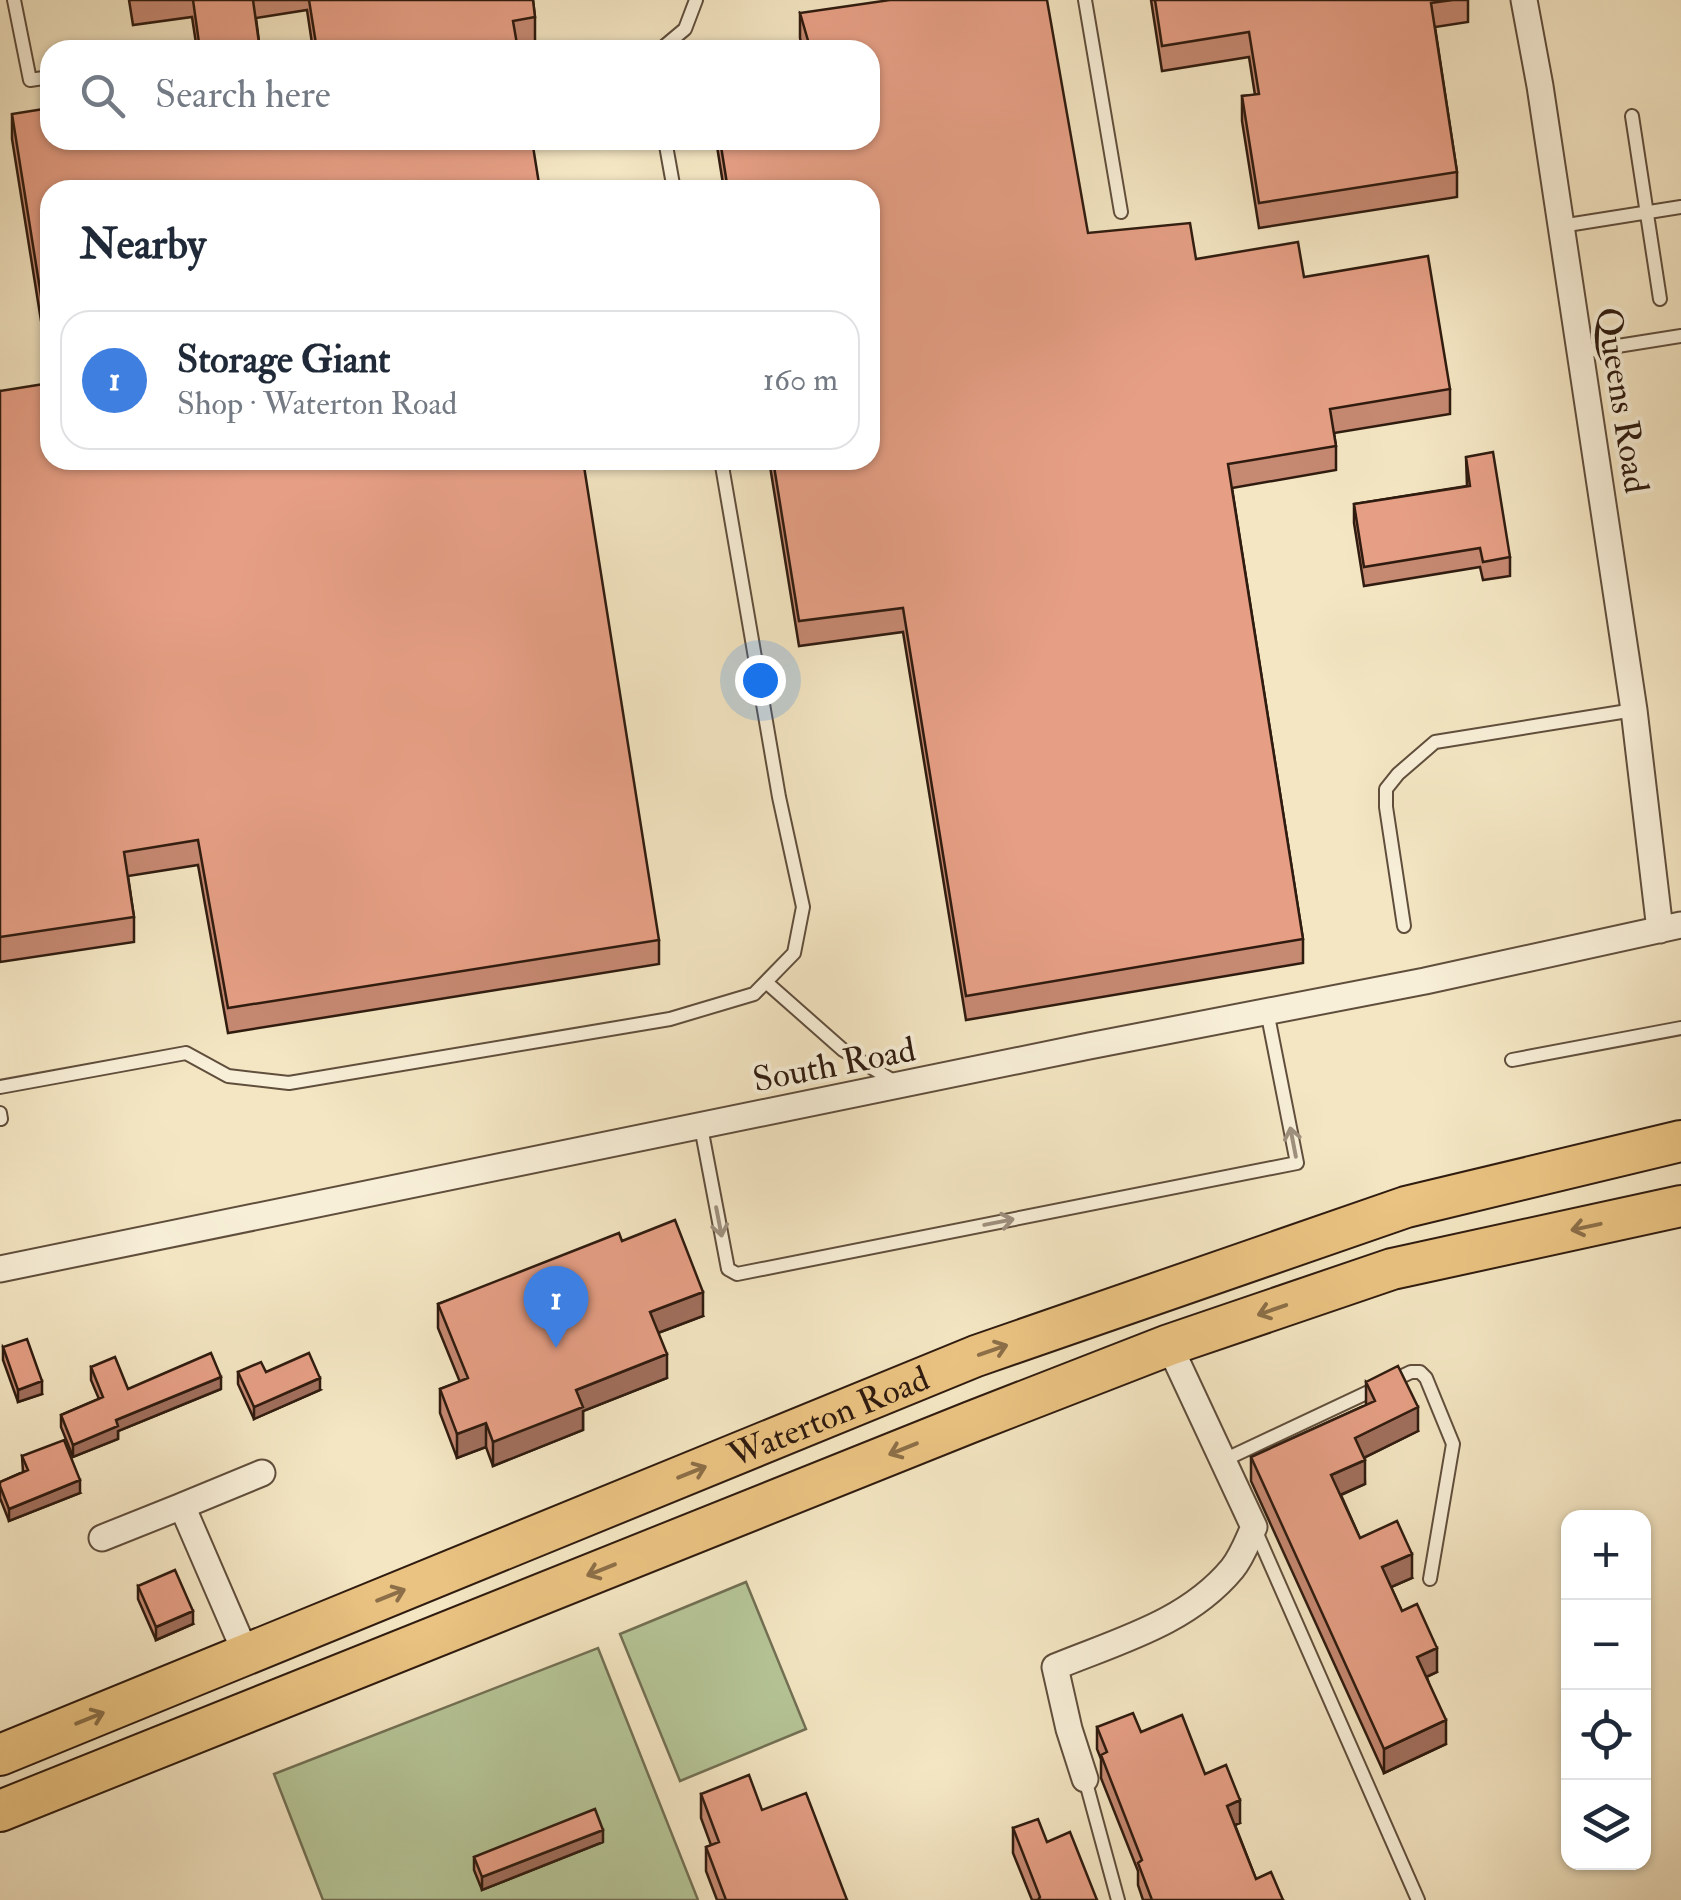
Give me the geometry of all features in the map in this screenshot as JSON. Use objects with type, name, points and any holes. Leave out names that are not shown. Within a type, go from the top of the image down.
[{"type":"main road","name":"Waterton Road","points":[[0,1755],[976,1356],[1406,1207],[1681,1141]]},
{"type":"main road","name":"Waterton Road","points":[[0,1811],[1169,1346],[1392,1269],[1681,1206]]},
{"type":"street","name":"Queens Road","points":[[1524,0],[1634,710],[1675,928]]},
{"type":"street","name":"South Road","points":[[0,1268],[1675,928]]},
{"type":"street","points":[[1085,1779],[1055,1667],[1143,1634],[1200,1600],[1235,1566],[1254,1527],[1169,1346]]},
{"type":"street","points":[[102,1538],[262,1473]]},
{"type":"street","points":[[182,1506],[246,1654]]},
{"type":"lane","points":[[14,0],[30,80],[40,78]]},
{"type":"lane","points":[[672,40],[685,29],[696,0]]},
{"type":"lane","points":[[1085,0],[1121,212]]},
{"type":"lane","points":[[1632,116],[1660,300]]},
{"type":"lane","points":[[667,150],[672,180]]},
{"type":"lane","points":[[1561,226],[1681,207]]},
{"type":"lane","points":[[1580,352],[1681,336]]},
{"type":"lane","points":[[0,1087],[186,1054],[228,1076],[289,1083],[670,1019],[754,994],[794,953],[802,907],[722,470]]},
{"type":"lane","points":[[1404,926],[1386,807],[1386,789],[1398,774],[1435,742],[1634,710]]},
{"type":"lane","points":[[766,982],[843,1050],[902,1086]]},
{"type":"lane","points":[[701,1127],[728,1268],[736,1274],[1297,1163],[1266,1012]]},
{"type":"lane","points":[[1512,1060],[1681,1028]]},
{"type":"lane","points":[[1224,1460],[1411,1372],[1420,1372],[1453,1444],[1430,1580]]},
{"type":"lane","points":[[1254,1527],[1418,1900]]},
{"type":"lane","points":[[1085,1779],[1118,1900]]},
{"type":"green space","points":[[746,1582],[806,1729],[680,1781],[620,1634]]},
{"type":"green space","points":[[598,1648],[698,1900],[323,1900],[274,1774]]},
{"type":"building","points":[[193,0],[253,0],[259,40],[199,40]]},
{"type":"building","points":[[309,0],[533,0],[535,17],[513,21],[516,40],[315,40]]},
{"type":"building","points":[[890,0],[1047,0],[1088,233],[1190,223],[1196,259],[1298,242],[1304,277],[1428,256],[1450,389],[1330,409],[1336,446],[1228,464],[1303,939],[966,996],[903,608],[799,621],[775,470],[880,470],[880,180],[726,180],[722,150],[880,150],[880,40],[808,40],[800,13]]},
{"type":"building","points":[[1155,0],[1452,0],[1431,3],[1457,172],[1259,203],[1242,96],[1259,94],[1249,32],[1162,46]]},
{"type":"building","points":[[40,110],[40,150],[534,150],[538,180],[40,180],[40,289],[12,114]]},
{"type":"building","points":[[40,385],[40,470],[585,470],[659,940],[228,1008],[198,840],[124,852],[134,917],[0,937],[0,391]]},
{"type":"building","points":[[1493,452],[1510,557],[1483,562],[1480,548],[1364,567],[1354,504],[1470,486],[1466,457]]},
{"type":"building","points":[[675,1220],[703,1292],[650,1312],[667,1354],[576,1390],[583,1407],[493,1442],[486,1423],[457,1434],[440,1389],[468,1378],[438,1304],[619,1233],[622,1241]]},
{"type":"building","points":[[27,1339],[42,1381],[18,1390],[3,1347]]},
{"type":"building","points":[[211,1353],[221,1377],[116,1420],[118,1426],[73,1445],[61,1415],[103,1397],[91,1367],[115,1357],[128,1389]]},
{"type":"building","points":[[309,1353],[320,1378],[254,1407],[238,1372],[261,1362],[266,1372]]},
{"type":"building","points":[[1398,1366],[1418,1407],[1355,1438],[1365,1460],[1331,1475],[1360,1538],[1397,1521],[1412,1554],[1382,1567],[1402,1611],[1417,1604],[1437,1648],[1417,1657],[1446,1720],[1384,1749],[1251,1457],[1375,1401],[1366,1382]]},
{"type":"building","points":[[64,1440],[80,1480],[9,1509],[0,1482],[28,1470],[22,1456]]},
{"type":"building","points":[[175,1570],[193,1611],[156,1627],[138,1586]]},
{"type":"building","points":[[1133,1713],[1141,1732],[1182,1715],[1205,1774],[1226,1765],[1240,1800],[1227,1806],[1256,1879],[1271,1872],[1283,1900],[1152,1900],[1138,1863],[1142,1860],[1101,1755],[1107,1752],[1097,1727]]},
{"type":"building","points":[[749,1775],[762,1810],[806,1793],[847,1900],[726,1900],[706,1847],[719,1842],[701,1794]]},
{"type":"building","points":[[595,1809],[603,1830],[482,1877],[474,1857]]},
{"type":"building","points":[[1038,1819],[1047,1842],[1070,1832],[1097,1900],[1038,1900],[1013,1828]]},
{"type":"place","name":"Storage Giant","points":[[556,1348]]}]
